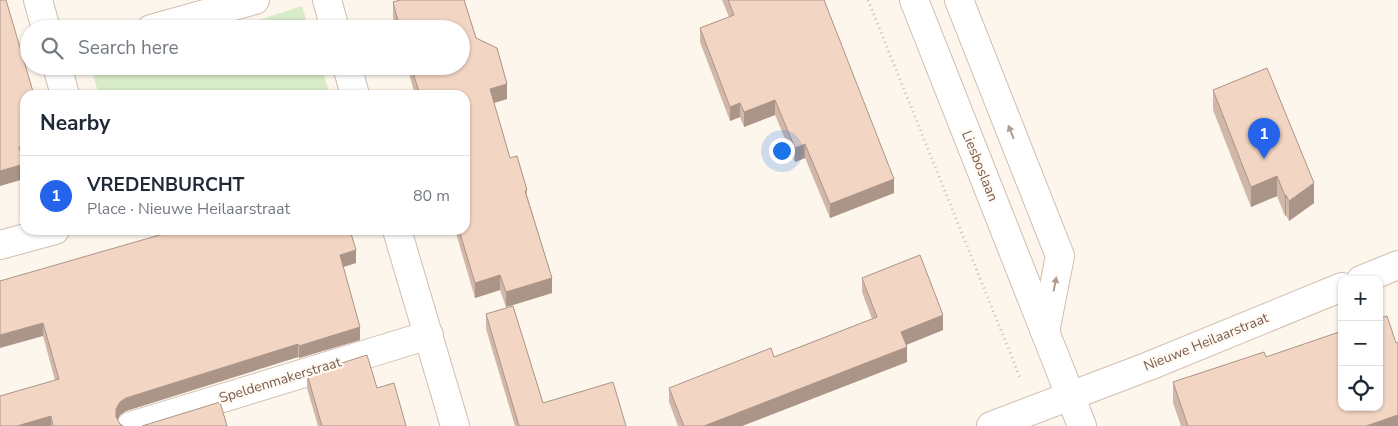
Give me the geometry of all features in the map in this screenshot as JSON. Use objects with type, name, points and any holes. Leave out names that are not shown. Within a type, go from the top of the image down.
[{"type":"street","points":[[38,0],[44,20]]},
{"type":"street","points":[[183,20],[255,0]]},
{"type":"street","points":[[326,0],[332,20]]},
{"type":"street","name":"Liesboslaan","points":[[914,0],[1082,426]]},
{"type":"street","points":[[959,0],[1060,256],[1045,332]]},
{"type":"street","points":[[59,75],[64,90]]},
{"type":"street","points":[[349,75],[354,90]]},
{"type":"street","points":[[0,245],[37,235]]},
{"type":"street","points":[[399,235],[455,426]]},
{"type":"street","points":[[1371,276],[1398,265]]},
{"type":"street","name":"Nieuwe Heilaarstraat","points":[[991,426],[1158,362],[1338,289]]},
{"type":"street","name":"Speldenmakerstraat","points":[[131,426],[429,335]]},
{"type":"path","points":[[868,0],[1033,410]]},
{"type":"green space","points":[[302,6],[306,20],[259,20]]},
{"type":"green space","points":[[93,75],[324,75],[328,90],[97,90]]},
{"type":"building","points":[[0,0],[6,0],[20,48],[20,75],[28,75],[33,90],[20,90],[20,165],[0,171]]},
{"type":"building","points":[[400,0],[464,0],[476,38],[497,48],[507,84],[490,89],[510,158],[517,156],[527,190],[525,191],[552,278],[506,292],[500,275],[475,283],[461,235],[470,235],[470,90],[418,90],[414,75],[470,75],[470,20],[398,20],[393,2]]},
{"type":"building","points":[[728,0],[824,0],[894,179],[830,204],[805,144],[795,148],[775,100],[744,112],[740,103],[730,107],[700,28],[734,15]]},
{"type":"building","points":[[1267,68],[1314,183],[1289,201],[1277,176],[1251,187],[1213,90]]},
{"type":"building","points":[[160,235],[352,235],[356,250],[340,255],[360,327],[299,346],[298,344],[126,398],[120,402],[116,409],[116,417],[123,426],[53,426],[51,416],[17,426],[0,426],[0,396],[59,379],[43,323],[0,335],[0,281]]},
{"type":"building","points":[[920,255],[943,315],[901,332],[907,347],[704,426],[684,426],[669,388],[771,348],[774,357],[877,317],[862,278]]},
{"type":"building","points":[[513,306],[543,403],[613,382],[626,426],[519,426],[486,314]]},
{"type":"building","points":[[1387,316],[1396,343],[1398,342],[1398,415],[1366,426],[1188,426],[1173,382],[1264,352],[1266,357],[1338,332],[1338,411],[1383,411],[1383,317]]},
{"type":"building","points":[[367,355],[377,388],[394,383],[406,426],[322,426],[307,374]]},
{"type":"building","points":[[220,402],[227,426],[142,426]]},
{"type":"place","name":"VREDENBURCHT","points":[[1264,159]]}]
